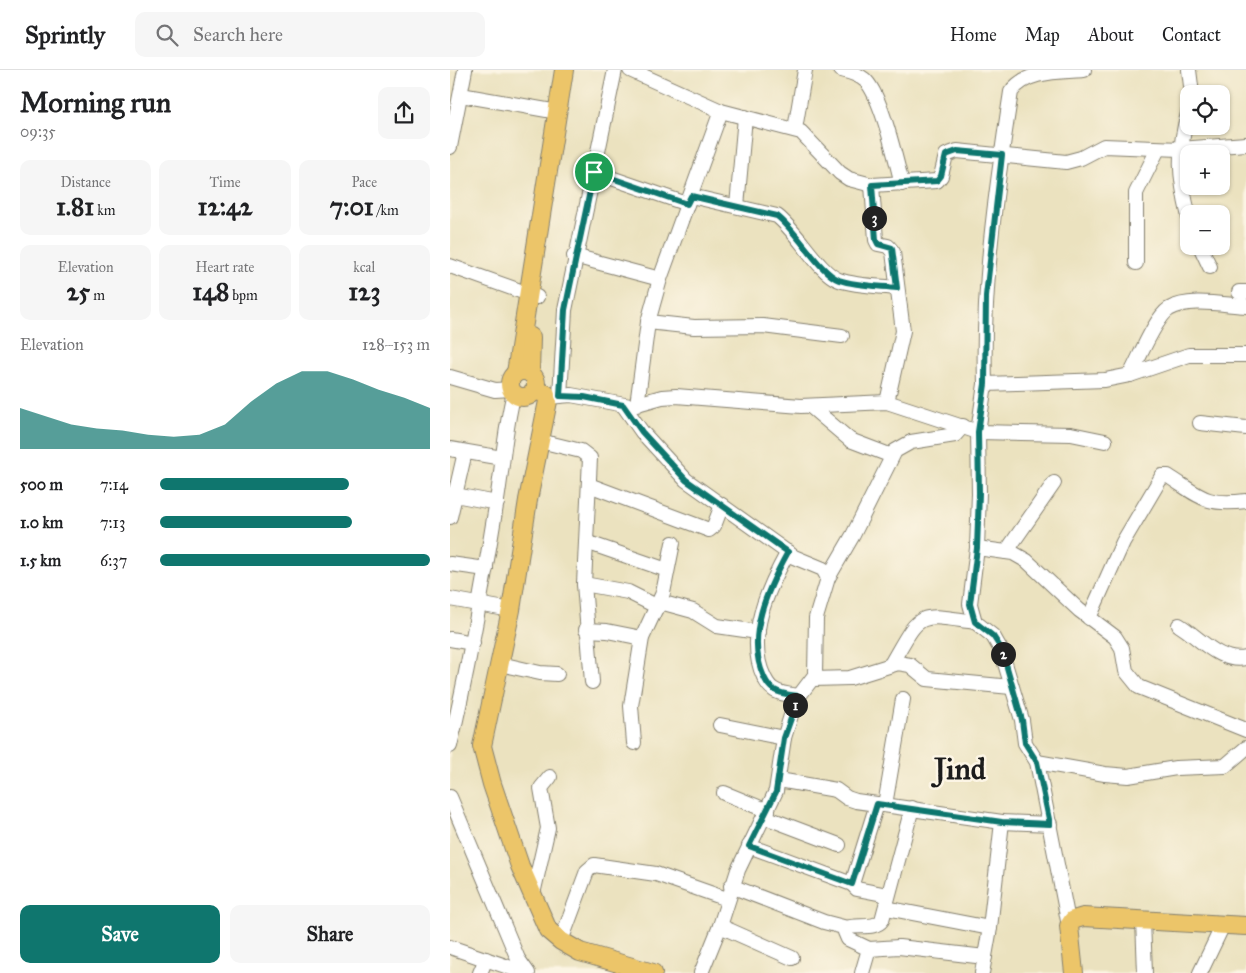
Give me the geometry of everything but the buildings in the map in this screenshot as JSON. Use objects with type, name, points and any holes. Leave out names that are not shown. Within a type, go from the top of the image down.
[{"type":"main road","points":[[533,296],[564,70]]},
{"type":"main road","points":[[573,70],[518,382],[520,396],[548,394],[528,500],[511,610],[482,746],[492,784],[548,930],[561,941],[580,952],[653,973]]},
{"type":"main road","points":[[1074,973],[1069,926],[1073,920],[1083,917],[1246,926]]},
{"type":"street","points":[[450,147],[465,70]]},
{"type":"street","points":[[615,70],[574,256],[548,394],[584,397],[623,405],[637,405],[656,399],[676,396],[810,406],[887,402],[978,432],[1071,434],[1105,441]]},
{"type":"street","points":[[630,70],[720,110],[745,118],[795,129],[808,136],[840,173],[849,179],[872,185],[937,181],[941,176],[944,160],[951,152],[1066,162],[1081,158],[1104,146],[1180,149]]},
{"type":"street","points":[[795,129],[806,70]]},
{"type":"street","points":[[841,70],[860,76],[870,87],[890,137],[902,184]]},
{"type":"street","points":[[1069,926],[1037,762],[1025,743],[1022,720],[998,643],[975,622],[970,604],[977,548],[979,493],[978,432],[985,384],[986,296],[1011,92],[1015,86],[1031,76],[1084,70]]},
{"type":"street","points":[[1189,70],[1191,85]]},
{"type":"street","points":[[461,95],[558,112]]},
{"type":"street","points":[[637,405],[648,322],[660,279],[720,110]]},
{"type":"street","points":[[737,206],[745,118]]},
{"type":"street","points":[[1230,145],[1246,144]]},
{"type":"street","points":[[1136,263],[1136,194],[1158,149]]},
{"type":"street","points":[[594,172],[689,200],[737,206],[777,216],[788,224],[824,269],[838,279],[897,288]]},
{"type":"street","points":[[872,185],[876,240],[878,244],[892,248],[903,331],[887,402]]},
{"type":"street","points":[[1204,255],[1210,268]]},
{"type":"street","points":[[574,256],[660,279]]},
{"type":"street","points":[[450,266],[533,296]]},
{"type":"street","points":[[1130,375],[1159,320],[1168,310],[1185,304],[1246,306]]},
{"type":"street","points":[[648,322],[694,327],[763,326],[842,336]]},
{"type":"street","points":[[985,384],[1087,382],[1130,375],[1189,355],[1246,355]]},
{"type":"street","points":[[450,377],[495,390],[518,382]]},
{"type":"street","points":[[450,746],[454,709],[473,643],[486,570],[497,503],[506,426],[518,382]]},
{"type":"street","points":[[623,405],[642,432],[680,474],[788,552],[823,569],[828,578]]},
{"type":"street","points":[[810,406],[850,440],[892,456]]},
{"type":"street","points":[[1200,423],[1246,428]]},
{"type":"street","points":[[701,973],[720,926],[729,893],[749,846],[766,814],[779,780],[784,738],[799,696],[813,679],[817,661],[816,618],[828,578],[854,536],[892,456],[902,445],[955,435],[963,426]]},
{"type":"street","points":[[540,441],[588,455],[590,458],[584,584],[586,630],[592,682]]},
{"type":"street","points":[[450,449],[502,458]]},
{"type":"street","points":[[450,517],[452,494],[465,452]]},
{"type":"street","points":[[1089,618],[1123,542],[1162,476],[1168,476],[1210,501],[1219,503],[1246,500]]},
{"type":"street","points":[[1006,552],[1054,483]]},
{"type":"street","points":[[589,486],[709,530],[714,526],[722,505]]},
{"type":"street","points":[[452,494],[497,503]]},
{"type":"street","points":[[586,542],[667,570]]},
{"type":"street","points":[[634,743],[630,706],[642,638],[659,605],[673,543]]},
{"type":"street","points":[[977,548],[1006,552],[1027,561],[1089,618],[1119,642],[1126,670],[1139,687],[1246,730]]},
{"type":"street","points":[[788,552],[771,585],[758,632],[759,664],[768,685],[779,692],[799,696]]},
{"type":"street","points":[[450,564],[486,570]]},
{"type":"street","points":[[584,584],[628,592],[659,605],[693,611],[717,626],[758,632]]},
{"type":"street","points":[[450,599],[511,610]]},
{"type":"street","points":[[891,664],[913,627],[925,617],[936,616],[975,622]]},
{"type":"street","points":[[1179,625],[1218,653],[1230,658],[1246,658]]},
{"type":"street","points":[[586,630],[607,631],[642,638]]},
{"type":"street","points":[[450,639],[473,643]]},
{"type":"street","points":[[500,664],[540,673],[557,674]]},
{"type":"street","points":[[813,679],[850,678],[891,664],[910,665],[927,679],[1011,687]]},
{"type":"street","points":[[852,884],[881,804],[903,699]]},
{"type":"street","points":[[720,726],[784,738]]},
{"type":"street","points":[[1037,762],[1105,774],[1128,776],[1176,768],[1225,766],[1246,748]]},
{"type":"street","points":[[533,894],[548,828],[541,788],[550,777]]},
{"type":"street","points":[[779,780],[836,790],[850,799],[1002,822],[1050,824]]},
{"type":"street","points":[[724,793],[766,814],[839,845]]},
{"type":"street","points":[[450,797],[518,959],[527,973]]},
{"type":"street","points":[[561,941],[588,871],[594,865],[656,874],[729,893],[847,928],[880,924],[912,808]]},
{"type":"street","points":[[982,973],[990,928],[1002,822]]},
{"type":"street","points":[[749,846],[852,884],[857,889],[887,902],[990,928]]},
{"type":"street","points":[[1143,920],[1145,973]]},
{"type":"street","points":[[1200,973],[1223,925]]},
{"type":"street","points":[[720,926],[792,958]]},
{"type":"street","points":[[847,928],[844,932],[848,939],[868,949],[899,947],[985,957]]},
{"type":"street","points":[[450,947],[527,973]]},
{"type":"street","points":[[862,973],[868,949]]},
{"type":"street","points":[[480,973],[486,959]]},
{"type":"district","name":"Jind","points":[[960,769]]},
{"type":"route","points":[[951,152],[1002,155],[989,256],[986,296],[985,384],[978,432],[979,493],[977,548],[970,604],[975,622],[993,636],[1002,650],[1011,687],[1022,720],[1023,737],[1027,748],[1037,762],[1050,824],[1002,822],[877,804],[852,884],[749,846],[776,792],[784,738],[799,696],[773,690],[768,685],[759,664],[757,651],[757,636],[767,596],[774,576],[788,552],[686,480],[635,424],[623,405],[571,395],[560,396],[565,310],[574,256],[594,172],[687,204],[691,196],[777,216],[788,224],[831,275],[847,282],[897,288],[892,248],[881,246],[876,240],[872,185],[931,183],[937,181],[941,176],[946,155],[951,152]]}]
